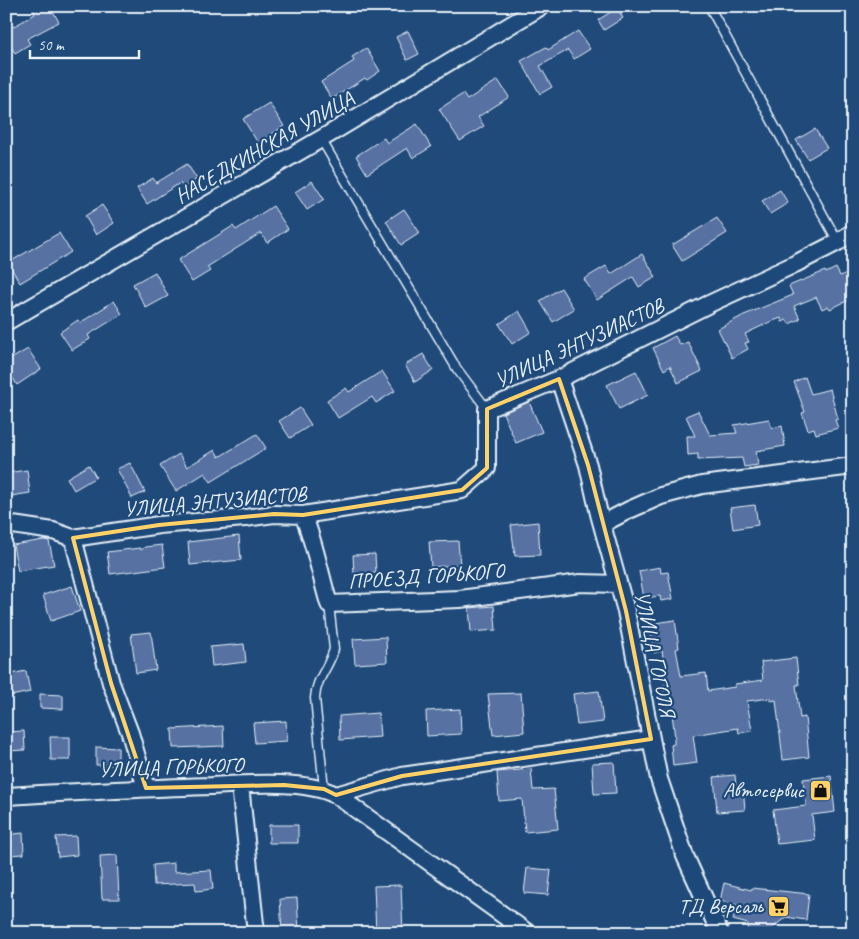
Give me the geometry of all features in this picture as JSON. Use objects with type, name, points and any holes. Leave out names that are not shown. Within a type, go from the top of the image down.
[{"type":"street","name":"НАСЕДКИНСКАЯ УЛИЦА","points":[[6,322],[321,139],[542,6]]},
{"type":"street","name":"УЛИЦА ЭНТУЗИАСТОВ","points":[[73,538],[159,524],[274,514],[303,515],[462,490],[487,468],[488,409],[559,379],[700,308],[838,242],[853,232]]},
{"type":"street","name":"УЛИЦА ГОГОЛЯ","points":[[559,379],[588,465],[626,610],[659,779],[684,856],[720,933]]},
{"type":"street","points":[[602,524],[661,496],[702,486],[853,466]]},
{"type":"street","name":"ПРОЕЗД ГОРЬКОГО","points":[[303,515],[312,535],[320,574],[330,604],[460,599],[580,583],[618,584]]},
{"type":"street","points":[[6,524],[53,531],[73,538],[111,684],[130,733],[146,788]]},
{"type":"street","name":"УЛИЦА ГОРЬКОГО","points":[[6,796],[240,785],[284,785],[330,792],[402,776],[651,739]]},
{"type":"street","points":[[240,785],[256,933]]},
{"type":"street","name":"УЛИЦА ГОРЬКОГО","points":[[330,792],[528,933]]},
{"type":"lane","points":[[709,6],[838,242]]},
{"type":"lane","points":[[321,139],[457,369],[488,409]]},
{"type":"lane","points":[[330,604],[333,656],[315,687],[315,698],[330,792]]},
{"type":"highlighted area","points":[[559,379],[588,465],[626,611],[651,739],[402,776],[336,795],[324,789],[284,785],[146,788],[111,683],[73,538],[159,525],[274,514],[303,515],[462,490],[487,468],[487,409]]},
{"type":"building","points":[[42,6],[50,6],[59,22],[27,39],[30,44],[15,53],[6,39],[6,31],[35,14],[33,11]]},
{"type":"building","points":[[617,8],[623,18],[604,30],[598,20]]},
{"type":"building","points":[[408,31],[419,54],[407,60],[396,37]]},
{"type":"building","points":[[578,31],[590,49],[574,59],[568,50],[540,66],[552,87],[540,94],[521,61],[546,47],[548,50]]},
{"type":"building","points":[[366,48],[380,71],[367,80],[365,78],[332,99],[321,82],[354,61],[352,57]]},
{"type":"building","points":[[498,80],[509,97],[478,117],[484,126],[460,141],[439,109],[463,94],[467,100]]},
{"type":"building","points":[[269,103],[284,126],[258,143],[243,119]]},
{"type":"building","points":[[417,124],[431,147],[413,158],[407,148],[367,174],[356,156],[384,138],[387,143]]},
{"type":"building","points":[[815,129],[827,148],[808,159],[796,140]]},
{"type":"building","points":[[187,164],[197,179],[183,188],[180,183],[147,204],[137,188],[153,178],[156,183]]},
{"type":"building","points":[[312,181],[324,199],[307,210],[295,192]]},
{"type":"building","points":[[780,190],[788,203],[770,214],[762,201]]},
{"type":"building","points":[[102,205],[114,223],[96,235],[85,216]]},
{"type":"building","points":[[273,206],[288,229],[267,243],[261,233],[207,267],[210,271],[192,282],[178,260],[233,226],[236,230]]},
{"type":"building","points":[[404,209],[420,233],[401,245],[386,221]]},
{"type":"building","points":[[717,218],[727,233],[682,261],[672,245]]},
{"type":"building","points":[[59,233],[71,252],[20,283],[8,263]]},
{"type":"building","points":[[642,254],[656,277],[639,287],[633,277],[597,300],[584,279],[606,266],[611,274]]},
{"type":"building","points":[[836,268],[840,276],[845,274],[853,290],[853,298],[830,309],[828,306],[822,309],[816,297],[794,306],[800,319],[789,324],[787,320],[782,322],[781,318],[745,334],[749,342],[745,343],[748,349],[732,358],[718,329],[744,315],[793,295],[789,286]]},
{"type":"building","points":[[155,272],[168,296],[146,308],[133,284]]},
{"type":"building","points":[[561,288],[574,309],[553,322],[540,301]]},
{"type":"building","points":[[114,301],[122,314],[88,335],[90,339],[72,350],[60,332],[78,320],[80,323]]},
{"type":"building","points":[[519,311],[531,332],[512,344],[499,324]]},
{"type":"building","points":[[675,336],[680,345],[688,342],[702,371],[678,383],[670,366],[664,370],[653,348]]},
{"type":"building","points":[[28,349],[41,369],[17,385],[13,378],[6,382],[6,362]]},
{"type":"building","points":[[423,354],[433,370],[415,382],[405,365]]},
{"type":"building","points":[[382,371],[395,391],[376,403],[372,397],[338,418],[327,400],[346,388],[349,392]]},
{"type":"building","points":[[636,371],[648,395],[619,409],[607,385]]},
{"type":"building","points":[[805,377],[811,394],[830,389],[838,419],[835,420],[838,428],[816,434],[814,428],[808,430],[802,413],[805,412],[794,382]]},
{"type":"building","points":[[529,402],[542,432],[516,443],[503,413]]},
{"type":"building","points":[[300,408],[311,425],[290,438],[279,421]]},
{"type":"building","points":[[698,411],[710,435],[737,433],[734,425],[769,419],[771,428],[782,426],[785,446],[756,451],[758,465],[744,467],[742,458],[698,460],[698,454],[688,455],[687,436],[695,436],[686,416]]},
{"type":"building","points":[[257,434],[266,448],[211,482],[205,473],[176,491],[160,466],[179,454],[187,467],[215,450],[219,457]]},
{"type":"building","points":[[130,463],[145,492],[132,498],[117,469]]},
{"type":"building","points":[[89,465],[96,477],[74,490],[67,478]]},
{"type":"building","points":[[27,470],[30,493],[11,496],[7,473]]},
{"type":"building","points":[[755,505],[758,525],[733,529],[730,508]]},
{"type":"building","points":[[538,522],[540,555],[515,556],[511,525]]},
{"type":"building","points":[[239,536],[241,560],[190,565],[188,542]]},
{"type":"building","points":[[44,540],[49,541],[54,565],[18,571],[13,545]]},
{"type":"building","points":[[458,541],[460,565],[431,567],[429,542]]},
{"type":"building","points":[[162,545],[165,567],[110,574],[107,552],[140,548],[141,550],[145,547]]},
{"type":"building","points":[[375,554],[376,573],[354,574],[353,555]]},
{"type":"building","points":[[660,567],[661,573],[668,572],[673,599],[661,601],[660,596],[644,598],[639,571]]},
{"type":"building","points":[[72,586],[80,611],[51,621],[43,595]]},
{"type":"building","points":[[494,606],[496,630],[471,632],[469,608]]},
{"type":"building","points":[[675,620],[679,648],[676,649],[681,676],[706,673],[708,691],[735,687],[735,684],[763,680],[761,662],[796,658],[799,685],[796,685],[800,718],[805,717],[809,757],[783,760],[776,700],[770,701],[770,698],[747,701],[752,731],[739,733],[738,728],[693,735],[697,763],[673,766],[671,745],[674,744],[675,738],[671,706],[666,706],[663,685],[668,684],[662,651],[654,653],[649,624]]},
{"type":"building","points":[[151,632],[156,670],[136,673],[131,634]]},
{"type":"building","points":[[386,637],[387,662],[355,664],[353,639]]},
{"type":"building","points":[[244,644],[246,662],[212,666],[210,647]]},
{"type":"building","points":[[26,671],[30,692],[6,697],[6,675]]},
{"type":"building","points":[[599,691],[603,722],[577,725],[573,694]]},
{"type":"building","points":[[521,693],[524,732],[493,735],[488,694]]},
{"type":"building","points":[[40,694],[63,695],[63,709],[40,708]]},
{"type":"building","points":[[460,709],[461,734],[427,736],[426,711]]},
{"type":"building","points":[[378,713],[380,737],[340,740],[339,716]]},
{"type":"building","points":[[286,721],[287,741],[255,743],[253,723]]},
{"type":"building","points":[[223,726],[224,746],[173,748],[172,729]]},
{"type":"building","points":[[24,731],[25,750],[6,751],[6,732]]},
{"type":"building","points":[[50,737],[70,737],[70,760],[51,760]]},
{"type":"building","points":[[96,747],[118,748],[118,765],[96,765]]},
{"type":"building","points":[[614,762],[616,793],[594,794],[592,763]]},
{"type":"building","points":[[531,769],[533,790],[554,789],[558,829],[525,832],[522,799],[499,801],[497,772]]},
{"type":"building","points":[[735,775],[736,786],[743,785],[745,810],[717,812],[714,777]]},
{"type":"building","points":[[831,776],[835,812],[812,815],[815,840],[777,844],[773,810],[806,806],[803,779]]},
{"type":"building","points":[[269,825],[298,825],[298,843],[269,843]]},
{"type":"building","points":[[23,833],[24,854],[6,855],[6,835]]},
{"type":"building","points":[[76,836],[77,855],[58,857],[56,837]]},
{"type":"building","points":[[117,855],[119,899],[102,899],[100,856]]},
{"type":"building","points":[[174,863],[174,872],[211,870],[213,889],[196,891],[195,883],[154,885],[153,865]]},
{"type":"building","points":[[527,868],[551,870],[548,895],[524,893]]},
{"type":"building","name":"ТД Версаль","points":[[724,883],[751,890],[752,888],[809,894],[806,920],[786,917],[771,929],[771,933],[747,933],[748,924],[733,920],[737,905],[720,901]]},
{"type":"building","points":[[401,885],[403,933],[376,933],[374,886]]},
{"type":"building","points":[[297,898],[299,931],[282,932],[280,899]]},
{"type":"place","name":"Автосервис","points":[[820,790]]},
{"type":"place","name":"ТД Версаль","points":[[779,906]]}]
